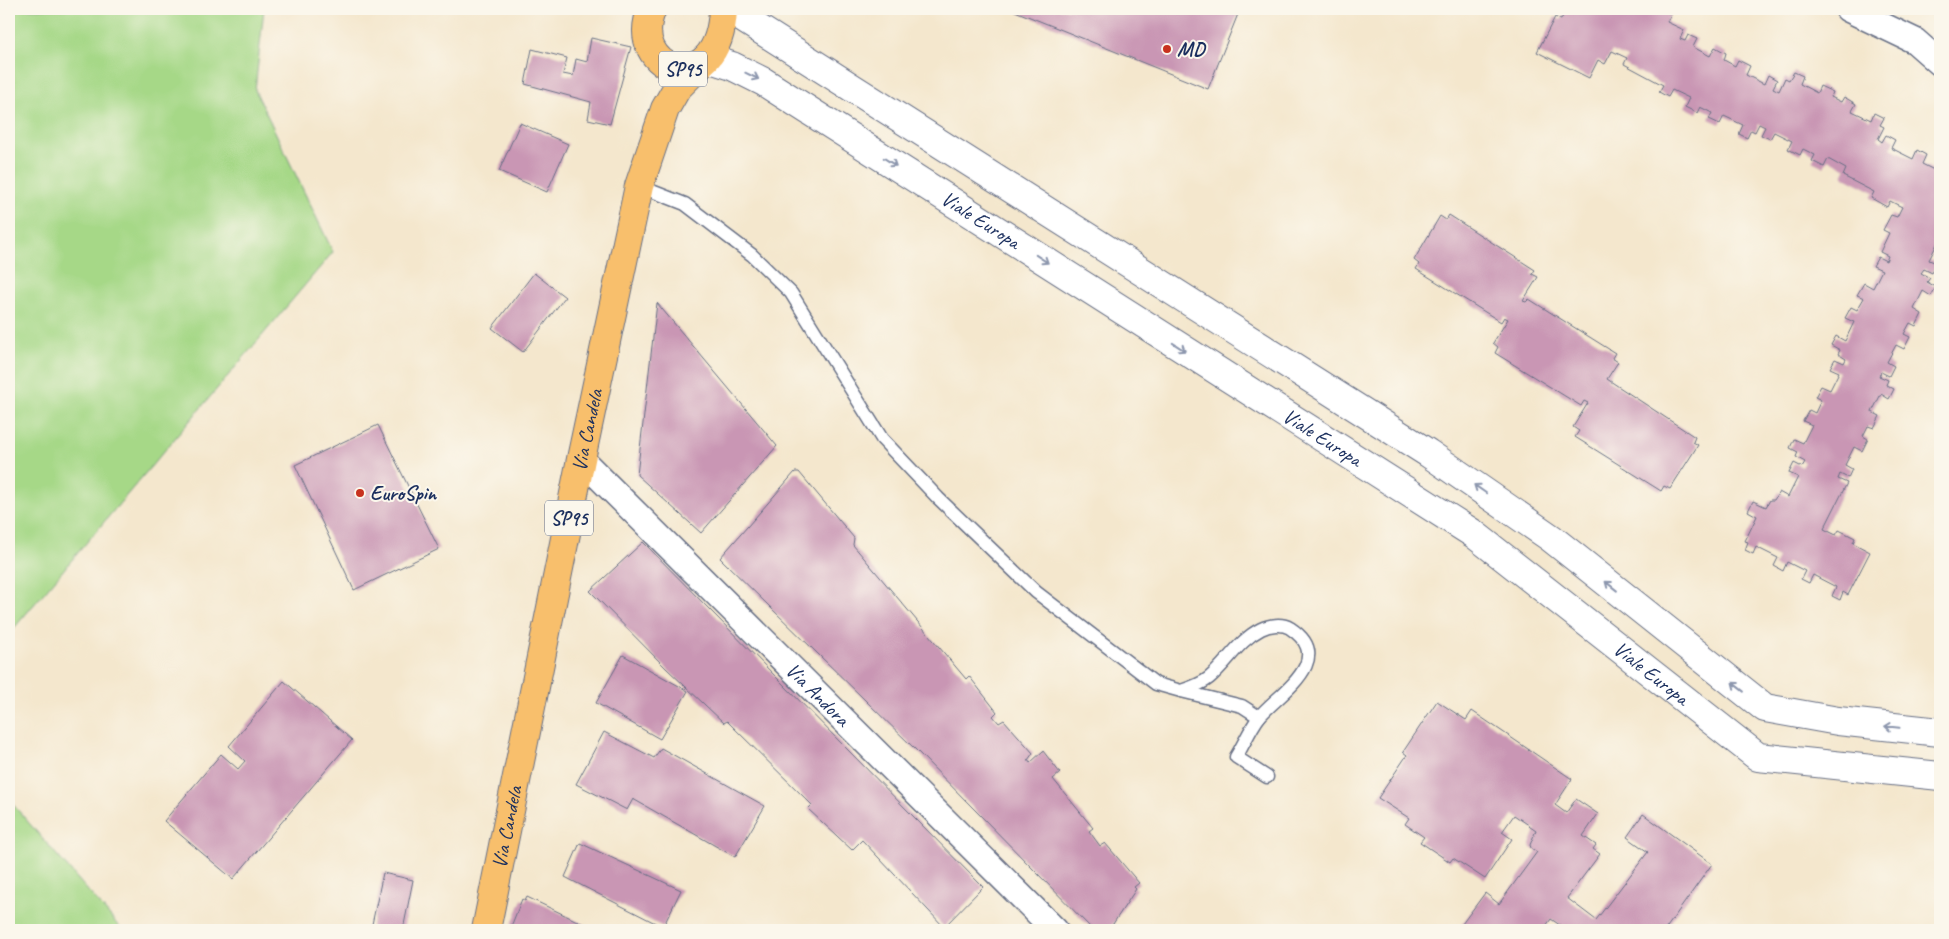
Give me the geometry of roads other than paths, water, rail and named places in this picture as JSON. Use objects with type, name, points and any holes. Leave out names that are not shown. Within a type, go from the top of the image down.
[{"type":"main road","name":"Via Candela","points":[[652,9],[648,20],[648,35],[652,50],[660,59],[664,72],[665,109]]},
{"type":"main road","name":"Via Candela","points":[[486,930],[581,458],[639,186],[665,109],[677,88],[703,62],[716,44],[723,9]]},
{"type":"main road","name":"SP95","points":[[660,59],[669,66],[686,70],[703,62]]},
{"type":"street","name":"Viale Europa","points":[[728,9],[1428,453],[1551,538],[1765,708],[1838,721],[1940,732]]},
{"type":"street","points":[[1848,9],[1915,41],[1940,63]]},
{"type":"street","name":"Viale Europa","points":[[703,62],[732,66],[764,82],[1474,534],[1758,757],[1940,776]]},
{"type":"street","name":"Via Andora","points":[[581,458],[1055,930]]},
{"type":"lane","points":[[639,186],[684,204],[752,255],[791,293],[882,439],[938,498],[1036,592],[1156,684],[1181,692],[1242,706],[1260,717]]},
{"type":"lane","points":[[1181,692],[1208,679],[1231,654],[1262,629],[1277,624],[1289,627],[1302,639],[1308,652],[1307,664],[1286,693],[1260,717],[1236,757],[1267,777]]},
{"type":"place","name":"MD","points":[[1167,49]]},
{"type":"place","name":"EuroSpin","points":[[360,493]]}]
